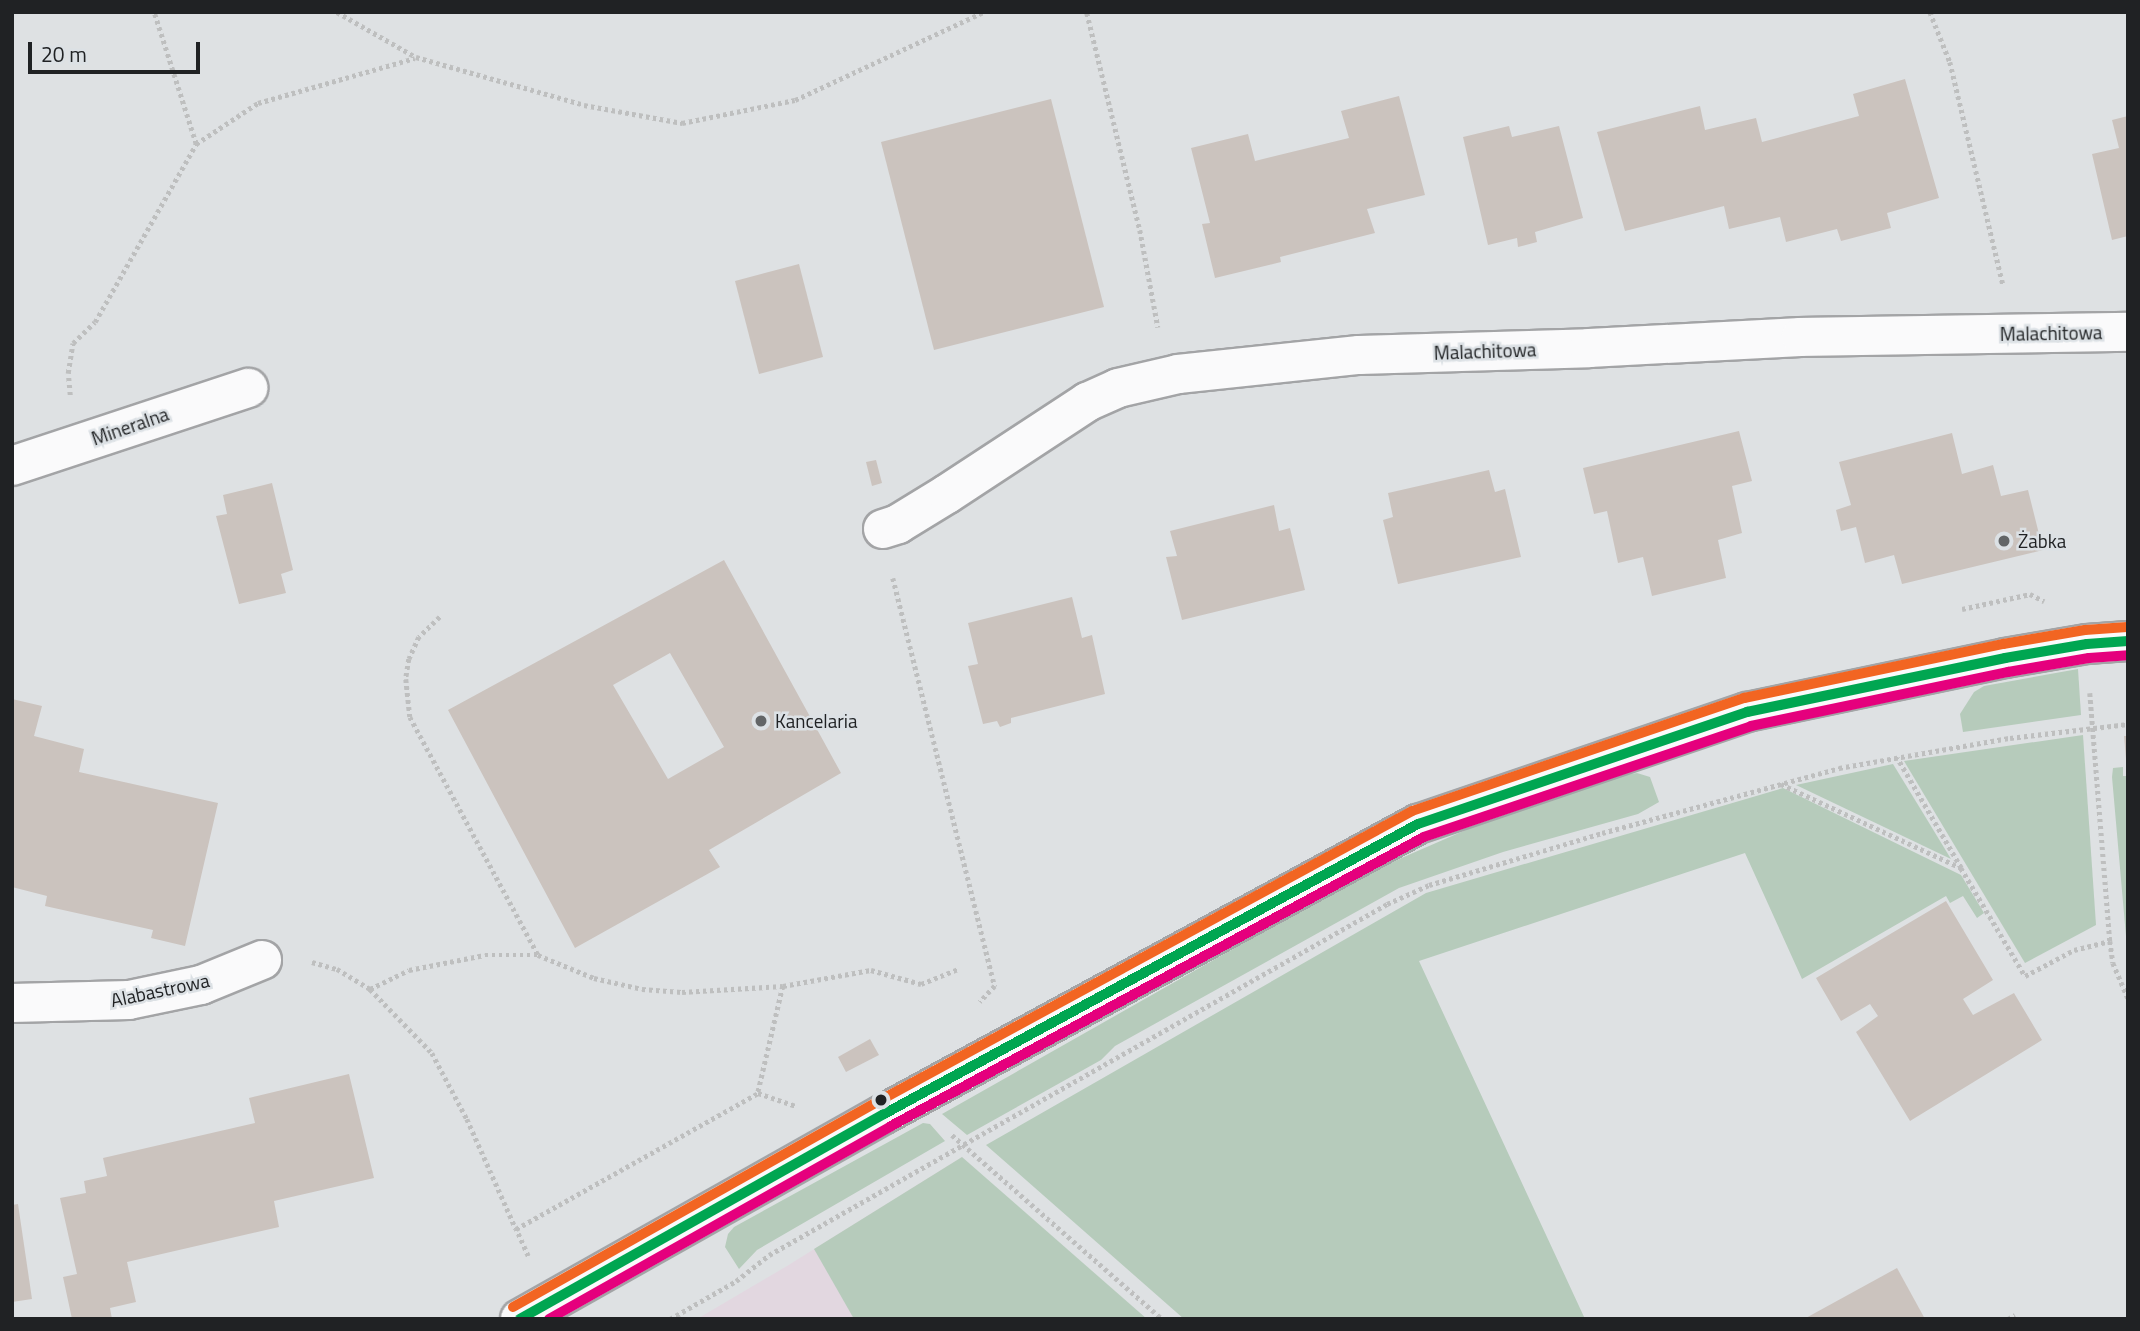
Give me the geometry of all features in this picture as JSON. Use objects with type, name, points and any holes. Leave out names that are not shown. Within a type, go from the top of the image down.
[{"type":"street","name":"Malachitowa","points":[[891,526],[1087,402],[1118,388],[1167,376],[1359,355],[1589,348],[1801,337],[2128,332]]},
{"type":"street","name":"Mineralna","points":[[12,466],[248,388]]},
{"type":"street","points":[[520,1319],[919,1094],[1418,824],[1747,712],[2005,658],[2087,644],[2128,641]]},
{"type":"street","name":"Alabastrowa","points":[[12,1003],[129,1000],[201,985],[262,960]]},
{"type":"path","points":[[154,12],[196,144]]},
{"type":"path","points":[[337,12],[416,57],[584,105],[682,123],[795,100],[984,12]]},
{"type":"path","points":[[1930,12],[1950,62],[1964,118],[2009,310],[2008,333]]},
{"type":"path","points":[[1087,13],[1140,230],[1167,376]]},
{"type":"path","points":[[78,444],[68,373],[73,343],[96,322],[196,144],[258,103],[416,57]]},
{"type":"path","points":[[891,526],[905,548],[897,556],[891,570],[995,986]]},
{"type":"path","points":[[440,617],[419,637],[409,659],[406,679],[410,717],[538,955]]},
{"type":"path","points":[[2089,685],[2110,940],[2113,963],[2128,998]]},
{"type":"path","points":[[670,1319],[736,1281],[769,1255],[1387,904],[1429,885],[1780,784],[1897,758],[2092,726],[2128,724]]},
{"type":"path","points":[[1897,758],[2025,976],[2074,950],[2110,940]]},
{"type":"path","points":[[1780,784],[1961,867]]},
{"type":"path","points":[[370,989],[409,970],[485,956],[538,955],[594,978],[642,989],[682,992],[783,986],[871,970],[921,984],[958,969]]},
{"type":"path","points":[[262,960],[292,957],[337,969],[370,989],[432,1053],[467,1119],[531,1261]]},
{"type":"path","points":[[762,1077],[783,986]]},
{"type":"path","points":[[516,1229],[758,1093]]},
{"type":"path","points":[[919,1094],[932,1116],[963,1147],[1162,1319]]},
{"type":"path","points":[[2008,1319],[2015,1315]]},
{"type":"shaded area","points":[[962,1157],[1141,1319],[697,1319],[787,1266]]},
{"type":"green space","points":[[2078,669],[2081,715],[1963,732],[1960,714],[1974,692],[1984,686]]},
{"type":"green space","points":[[2083,735],[2096,925],[2025,963],[1904,761]]},
{"type":"green space","points":[[1893,764],[1923,813],[1951,859],[1796,785]]},
{"type":"green space","points":[[2123,767],[2123,776],[2128,776],[2128,959],[2112,777],[2113,768]]},
{"type":"green space","points":[[1637,773],[1650,777],[1659,802],[1638,814],[1503,852],[1399,888],[1115,1046],[1101,1060],[967,1135],[942,1114],[1367,873],[1475,826],[1613,777]]},
{"type":"green space","points":[[1783,788],[1961,875],[1984,913],[1977,918],[1963,896],[1950,903],[1946,896],[1802,979],[1745,853],[1419,961],[1585,1319],[1184,1319],[986,1145],[1426,893]]},
{"type":"green space","points":[[923,1123],[930,1124],[945,1141],[757,1250],[739,1269],[725,1247],[728,1234],[734,1227]]},
{"type":"green space","points":[[962,1157],[1147,1319],[854,1319],[814,1249]]},
{"type":"building","points":[[1905,79],[1939,198],[1887,213],[1891,228],[1841,241],[1837,229],[1786,242],[1780,217],[1729,229],[1724,206],[1625,231],[1597,132],[1700,106],[1705,130],[1756,118],[1762,142],[1859,116],[1853,94]]},
{"type":"building","points":[[1399,96],[1425,195],[1367,209],[1375,233],[1280,257],[1281,262],[1215,278],[1202,224],[1210,223],[1191,148],[1248,134],[1255,161],[1349,138],[1341,111]]},
{"type":"building","points":[[1051,99],[1104,307],[934,350],[881,142]]},
{"type":"building","points":[[2128,116],[2128,236],[2112,240],[2092,154],[2119,148],[2112,120]]},
{"type":"building","points":[[1509,126],[1512,137],[1559,126],[1583,218],[1535,232],[1537,242],[1518,247],[1517,238],[1488,245],[1463,137]]},
{"type":"building","points":[[799,264],[823,357],[759,374],[735,281]]},
{"type":"building","points":[[1739,431],[1752,481],[1732,486],[1742,533],[1718,540],[1726,578],[1652,596],[1643,557],[1618,563],[1607,511],[1594,514],[1583,468]]},
{"type":"building","points":[[1952,433],[1962,474],[1993,465],[2001,496],[2028,490],[2043,550],[1902,584],[1894,555],[1865,563],[1856,527],[1841,531],[1836,510],[1851,505],[1839,462]]},
{"type":"building","points":[[876,460],[882,483],[872,486],[866,462]]},
{"type":"building","points":[[1489,470],[1495,492],[1505,489],[1521,557],[1398,584],[1383,520],[1393,517],[1388,493]]},
{"type":"building","points":[[272,483],[293,570],[281,574],[286,593],[239,604],[216,516],[227,514],[223,495]]},
{"type":"building","points":[[1274,505],[1279,531],[1290,528],[1305,590],[1182,620],[1166,557],[1177,556],[1170,531]]},
{"type":"building","points":[[724,560],[841,773],[709,850],[720,867],[575,948],[448,710]],"holes":[[[670,653],[724,747],[668,779],[613,685]]]},
{"type":"building","points":[[1072,597],[1082,638],[1092,635],[1105,694],[1011,718],[1011,723],[1000,727],[997,721],[983,724],[968,666],[978,664],[968,623]]},
{"type":"building","points":[[12,699],[42,706],[34,736],[84,749],[79,772],[218,803],[185,946],[151,938],[153,930],[45,906],[47,896],[12,887]]},
{"type":"building","points":[[2124,736],[2128,736],[2128,759],[2126,759]]},
{"type":"building","points":[[1946,901],[1993,980],[1963,999],[1973,1015],[2014,993],[2042,1040],[1910,1121],[1856,1032],[1878,1016],[1870,1004],[1841,1021],[1816,978]]},
{"type":"building","points":[[870,1039],[879,1055],[846,1072],[838,1057]]},
{"type":"building","points":[[349,1074],[374,1178],[274,1201],[279,1227],[127,1262],[136,1302],[110,1308],[112,1319],[72,1319],[63,1277],[77,1274],[60,1198],[86,1193],[84,1181],[107,1176],[103,1158],[255,1123],[249,1098]]},
{"type":"building","points":[[18,1204],[32,1299],[12,1302],[12,1205]]},
{"type":"building","points":[[1897,1268],[1925,1319],[1804,1319]]},
{"type":"transit line","points":[[513,1307],[877,1102],[1412,811],[1744,698],[2003,644],[2085,630],[2127,627]]},
{"type":"transit line","points":[[520,1319],[884,1114],[1418,824],[1747,712],[2005,658],[2087,644],[2128,641]]},
{"type":"transit line","points":[[549,1319],[891,1126],[1424,837],[1751,726],[2008,672],[2089,658],[2128,655]]},
{"type":"place","name":"Żabka","points":[[2004,541]]},
{"type":"place","name":"Kancelaria","points":[[761,721]]}]
